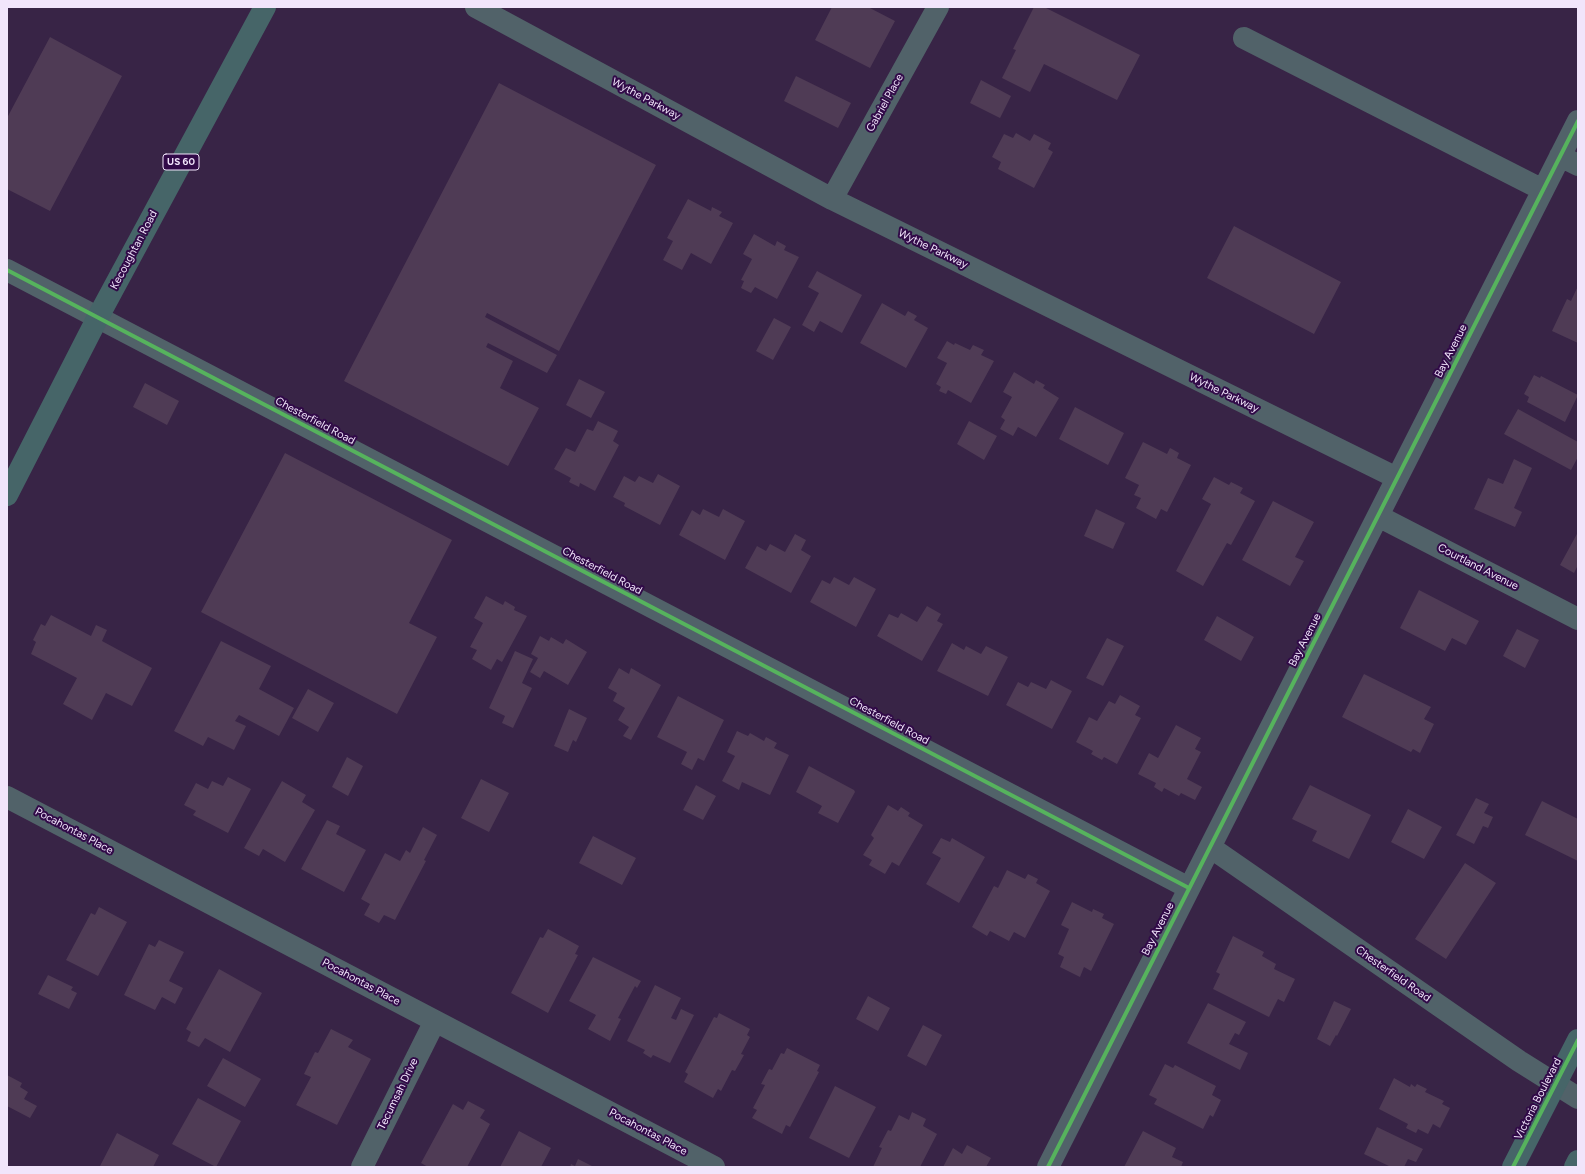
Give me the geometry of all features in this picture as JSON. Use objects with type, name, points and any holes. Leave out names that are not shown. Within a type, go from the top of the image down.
[{"type":"main road","name":"Kecoughtan Road","points":[[7,495],[98,317],[265,7]]},
{"type":"main road","name":"Victoria Boulevard","points":[[1513,1167],[1578,1040]]},
{"type":"main road","points":[[1575,1167],[1578,1161]]},
{"type":"street","name":"Wythe Parkway","points":[[476,7],[832,199],[1397,478]]},
{"type":"street","name":"Gabriel Place","points":[[832,199],[938,7]]},
{"type":"street","points":[[1244,38],[1543,190]]},
{"type":"street","name":"Bay Avenue","points":[[1048,1167],[1543,190],[1569,161],[1578,121]]},
{"type":"street","name":"Chesterfield Road","points":[[7,270],[1189,888]]},
{"type":"street","name":"Courtland Avenue","points":[[1378,516],[1578,618]]},
{"type":"street","name":"Pocahontas Place","points":[[7,796],[714,1167]]},
{"type":"street","name":"Chesterfield Road","points":[[1210,846],[1519,1061],[1578,1098]]},
{"type":"street","name":"Tecumsah Drive","points":[[362,1167],[435,1021]]},
{"type":"building","points":[[832,7],[868,7],[895,21],[870,68],[815,40]]},
{"type":"building","points":[[1034,7],[1044,7],[1140,55],[1117,100],[1044,64],[1030,92],[1002,78],[1016,50],[1013,49]]},
{"type":"building","points":[[50,37],[122,76],[50,211],[7,189],[7,118]]},
{"type":"building","points":[[796,76],[851,103],[838,128],[784,101]]},
{"type":"building","points":[[981,80],[1011,96],[1000,118],[970,103]]},
{"type":"building","points":[[499,83],[656,165],[559,351],[487,313],[485,317],[557,355],[547,373],[488,343],[486,347],[513,361],[500,388],[539,408],[508,466],[344,381]]},
{"type":"building","points":[[1016,133],[1030,141],[1034,134],[1051,143],[1048,149],[1053,152],[1034,188],[998,169],[1001,162],[992,157],[1004,134],[1013,138]]},
{"type":"building","points":[[688,199],[711,211],[712,207],[722,212],[719,216],[733,223],[711,264],[691,253],[682,270],[663,260],[673,241],[667,238]]},
{"type":"building","points":[[1234,226],[1341,282],[1314,334],[1207,278]]},
{"type":"building","points":[[754,234],[775,246],[777,241],[786,246],[784,250],[799,257],[777,299],[755,287],[751,293],[741,288],[744,281],[741,280],[752,259],[743,254]]},
{"type":"building","points":[[817,271],[862,295],[842,333],[820,321],[814,332],[802,325],[819,293],[808,287]]},
{"type":"building","points":[[1578,286],[1578,343],[1552,331],[1567,299],[1571,301]]},
{"type":"building","points":[[882,303],[905,316],[908,311],[917,316],[914,320],[928,328],[906,368],[860,343]]},
{"type":"building","points":[[774,318],[791,327],[773,360],[756,351]]},
{"type":"building","points":[[947,341],[970,350],[973,345],[984,350],[981,355],[994,361],[971,403],[948,390],[946,394],[939,391],[941,387],[936,384],[947,363],[937,358]]},
{"type":"building","points":[[1014,372],[1034,384],[1036,380],[1045,385],[1043,388],[1059,398],[1036,437],[1018,427],[1013,436],[1000,429],[1005,420],[1001,417],[1012,397],[1003,392]]},
{"type":"building","points":[[1534,375],[1540,378],[1541,376],[1578,395],[1565,422],[1527,402],[1529,397],[1524,394]]},
{"type":"building","points":[[579,379],[605,392],[591,418],[566,405]]},
{"type":"building","points":[[145,383],[179,401],[167,425],[133,407]]},
{"type":"building","points":[[1075,407],[1124,433],[1108,465],[1059,439]]},
{"type":"building","points":[[1518,409],[1578,442],[1578,457],[1571,470],[1504,434]]},
{"type":"building","points":[[598,421],[618,431],[613,441],[619,445],[595,491],[580,483],[579,487],[569,482],[571,478],[554,469],[566,448],[575,452],[587,429],[593,431]]},
{"type":"building","points":[[969,421],[997,436],[984,460],[957,444]]},
{"type":"building","points":[[1143,442],[1167,454],[1170,448],[1179,453],[1177,458],[1191,465],[1167,512],[1161,509],[1156,519],[1136,508],[1141,498],[1134,495],[1139,485],[1125,478]]},
{"type":"building","points":[[285,453],[452,540],[409,623],[437,637],[397,714],[201,612]]},
{"type":"building","points":[[1514,459],[1532,468],[1514,508],[1522,512],[1515,527],[1474,509],[1488,478],[1503,484]]},
{"type":"building","points":[[658,474],[680,486],[660,525],[624,506],[625,503],[613,497],[624,476],[635,482],[639,476],[653,483]]},
{"type":"building","points":[[1214,477],[1229,485],[1231,482],[1243,488],[1240,493],[1255,501],[1231,545],[1227,543],[1203,586],[1176,571],[1211,504],[1202,499]]},
{"type":"building","points":[[1273,501],[1314,522],[1295,557],[1304,561],[1290,586],[1242,560]]},
{"type":"building","points":[[703,509],[719,517],[723,509],[745,521],[725,560],[679,535],[692,510],[700,515]]},
{"type":"building","points":[[1096,509],[1125,523],[1113,549],[1084,536]]},
{"type":"building","points":[[1578,532],[1578,565],[1574,573],[1560,565]]},
{"type":"building","points":[[795,534],[806,540],[801,550],[811,556],[791,593],[745,568],[757,546],[766,551],[770,544],[785,552]]},
{"type":"building","points":[[834,577],[849,585],[854,577],[876,589],[856,627],[810,602],[822,580],[830,584]]},
{"type":"building","points":[[1419,590],[1479,621],[1466,645],[1452,638],[1445,651],[1400,628]]},
{"type":"building","points":[[486,596],[503,605],[505,601],[515,607],[514,610],[527,616],[502,662],[497,659],[491,670],[472,659],[477,650],[470,647],[483,623],[474,618]]},
{"type":"building","points":[[927,606],[941,614],[937,621],[943,624],[922,661],[877,636],[889,614],[898,618],[901,613],[917,622]]},
{"type":"building","points":[[51,615],[91,636],[96,625],[107,630],[102,641],[152,668],[132,706],[106,693],[92,720],[63,704],[77,678],[31,654],[36,642],[33,640],[41,624],[45,626]]},
{"type":"building","points":[[1217,616],[1254,637],[1241,661],[1204,640]]},
{"type":"building","points":[[1517,629],[1539,640],[1525,668],[1503,656]]},
{"type":"building","points":[[540,636],[549,641],[551,637],[563,644],[566,639],[587,652],[568,685],[544,671],[540,678],[530,672],[538,658],[531,654]]},
{"type":"building","points":[[1107,638],[1124,646],[1103,686],[1086,678]]},
{"type":"building","points":[[221,641],[271,666],[259,689],[294,708],[279,736],[239,715],[235,721],[246,726],[234,750],[208,737],[203,746],[174,731]]},
{"type":"building","points":[[952,643],[964,650],[966,646],[981,654],[986,646],[1008,657],[988,696],[937,671]]},
{"type":"building","points":[[515,651],[533,659],[522,683],[532,688],[513,728],[502,723],[505,716],[489,708]]},
{"type":"building","points":[[619,668],[629,674],[631,668],[661,685],[631,740],[623,736],[629,727],[618,720],[625,708],[613,701],[617,693],[608,688]]},
{"type":"building","points":[[1364,674],[1431,707],[1424,719],[1434,724],[1420,753],[1413,749],[1411,752],[1342,717]]},
{"type":"building","points":[[1051,680],[1072,691],[1052,729],[1006,705],[1018,682],[1028,687],[1031,682],[1046,689]]},
{"type":"building","points":[[308,689],[334,703],[318,732],[292,718]]},
{"type":"building","points":[[1120,695],[1140,706],[1135,715],[1141,718],[1117,764],[1104,757],[1102,760],[1091,754],[1093,751],[1076,742],[1089,717],[1097,721],[1109,701],[1115,704]]},
{"type":"building","points":[[678,696],[724,720],[704,761],[698,758],[692,770],[681,764],[687,752],[657,737]]},
{"type":"building","points":[[569,709],[587,718],[576,742],[573,740],[568,752],[554,746]]},
{"type":"building","points":[[1176,725],[1201,738],[1195,749],[1201,752],[1187,779],[1202,787],[1195,800],[1181,793],[1179,796],[1164,788],[1162,792],[1154,787],[1156,783],[1138,774],[1149,753],[1158,758]]},
{"type":"building","points":[[737,731],[748,736],[750,733],[764,741],[766,737],[777,743],[774,748],[789,755],[770,795],[742,782],[739,790],[722,781],[735,756],[727,752]]},
{"type":"building","points":[[347,757],[363,766],[348,796],[332,787]]},
{"type":"building","points":[[809,766],[854,790],[855,792],[838,823],[818,813],[822,806],[796,792]]},
{"type":"building","points":[[228,777],[251,789],[228,833],[193,815],[196,811],[184,805],[196,783],[208,789],[212,781],[223,786]]},
{"type":"building","points":[[481,779],[509,793],[489,832],[461,818]]},
{"type":"building","points":[[282,781],[306,795],[302,802],[315,810],[285,862],[263,849],[259,856],[244,848]]},
{"type":"building","points":[[696,785],[716,796],[703,820],[683,810]]},
{"type":"building","points":[[1310,785],[1371,815],[1349,859],[1312,841],[1317,831],[1292,819]]},
{"type":"building","points":[[1476,798],[1489,804],[1484,813],[1493,817],[1488,828],[1483,826],[1474,844],[1456,835]]},
{"type":"building","points":[[1542,801],[1578,819],[1578,861],[1525,835]]},
{"type":"building","points":[[888,805],[898,811],[901,807],[910,813],[908,816],[923,825],[899,866],[892,862],[885,874],[869,865],[872,860],[863,855],[874,838],[871,835]]},
{"type":"building","points":[[1408,809],[1442,827],[1424,859],[1391,842]]},
{"type":"building","points":[[327,820],[340,826],[336,834],[366,850],[344,892],[301,869]]},
{"type":"building","points":[[423,827],[437,835],[424,860],[426,861],[395,920],[384,915],[379,923],[364,915],[370,904],[361,899],[385,853],[400,861],[406,850],[410,853]]},
{"type":"building","points":[[593,836],[636,858],[622,885],[579,863]]},
{"type":"building","points":[[941,838],[950,842],[952,838],[985,857],[959,903],[926,884],[941,858],[932,853]]},
{"type":"building","points":[[1465,863],[1496,883],[1446,959],[1415,939]]},
{"type":"building","points":[[1007,870],[1025,879],[1028,874],[1038,879],[1036,883],[1050,891],[1025,938],[1014,932],[1009,941],[990,931],[987,936],[972,927],[994,886],[998,888]]},
{"type":"building","points":[[1072,902],[1092,912],[1093,909],[1104,914],[1102,918],[1114,924],[1091,971],[1084,967],[1080,977],[1060,967],[1064,957],[1058,954],[1069,929],[1061,925]]},
{"type":"building","points":[[99,907],[127,922],[98,976],[66,960],[91,913],[95,915]]},
{"type":"building","points":[[548,929],[579,946],[575,954],[578,955],[548,1013],[511,993],[540,937],[543,938]]},
{"type":"building","points":[[1233,936],[1264,952],[1262,956],[1276,964],[1274,969],[1295,979],[1284,1002],[1278,999],[1269,1017],[1213,989],[1220,974],[1216,972]]},
{"type":"building","points":[[159,940],[184,952],[169,981],[183,988],[175,1004],[162,997],[155,1010],[124,995],[149,944],[155,947]]},
{"type":"building","points":[[593,957],[641,981],[637,988],[635,986],[618,1018],[621,1019],[610,1041],[588,1029],[596,1015],[569,1001]]},
{"type":"building","points":[[219,969],[262,993],[230,1052],[205,1038],[199,1047],[187,1041],[191,1032],[186,1029]]},
{"type":"building","points":[[48,975],[73,987],[71,990],[77,993],[69,1009],[38,994]]},
{"type":"building","points":[[655,985],[681,998],[671,1018],[676,1020],[681,1009],[694,1015],[670,1063],[653,1055],[651,1058],[643,1053],[645,1050],[627,1041]]},
{"type":"building","points":[[868,996],[890,1008],[878,1031],[856,1019]]},
{"type":"building","points":[[1334,1001],[1351,1009],[1330,1046],[1317,1039]]},
{"type":"building","points":[[1208,1003],[1246,1022],[1239,1035],[1235,1033],[1229,1044],[1248,1053],[1240,1070],[1187,1043]]},
{"type":"building","points":[[719,1013],[750,1029],[747,1035],[750,1037],[741,1054],[744,1055],[735,1071],[732,1070],[721,1091],[718,1089],[713,1098],[684,1082],[688,1074],[685,1072],[714,1017],[717,1018]]},
{"type":"building","points":[[923,1025],[942,1035],[926,1066],[907,1056]]},
{"type":"building","points":[[331,1029],[353,1040],[348,1047],[371,1059],[337,1125],[296,1105],[311,1077],[304,1074],[315,1052],[318,1053]]},
{"type":"building","points":[[787,1048],[820,1065],[817,1071],[819,1072],[790,1127],[786,1125],[782,1134],[752,1118],[757,1110],[753,1108],[765,1085],[761,1084],[769,1069],[772,1070],[781,1053],[784,1054]]},
{"type":"building","points":[[223,1058],[261,1079],[245,1107],[207,1086]]},
{"type":"building","points":[[1165,1064],[1173,1068],[1175,1065],[1216,1086],[1212,1095],[1221,1100],[1213,1117],[1210,1115],[1203,1129],[1154,1104],[1157,1099],[1149,1095]]},
{"type":"building","points":[[7,1075],[22,1083],[20,1087],[28,1092],[24,1099],[37,1106],[30,1118],[7,1106]]},
{"type":"building","points":[[1394,1078],[1410,1087],[1411,1084],[1415,1087],[1417,1084],[1427,1089],[1425,1092],[1444,1101],[1442,1104],[1450,1108],[1440,1128],[1433,1124],[1428,1134],[1418,1129],[1416,1133],[1406,1128],[1408,1124],[1379,1109]]},
{"type":"building","points":[[835,1086],[876,1107],[849,1158],[809,1138]]},
{"type":"building","points":[[198,1098],[241,1121],[216,1167],[172,1144]]},
{"type":"building","points":[[468,1101],[485,1110],[480,1118],[490,1124],[467,1167],[428,1167],[421,1163],[453,1104],[463,1110]]},
{"type":"building","points":[[912,1112],[926,1119],[923,1126],[937,1134],[920,1167],[873,1167],[882,1148],[879,1147],[888,1130],[891,1131],[899,1115],[909,1120]]},
{"type":"building","points":[[1377,1127],[1423,1149],[1416,1162],[1408,1159],[1404,1167],[1391,1167],[1364,1154]]},
{"type":"building","points":[[519,1131],[551,1148],[541,1167],[500,1167]]},
{"type":"building","points":[[1143,1131],[1176,1148],[1172,1157],[1183,1162],[1181,1167],[1124,1167]]},
{"type":"building","points":[[117,1133],[159,1155],[153,1167],[100,1166]]},
{"type":"building","points":[[967,1145],[991,1158],[986,1167],[943,1167],[953,1148],[962,1154]]},
{"type":"building","points":[[578,1159],[594,1167],[570,1167],[571,1164],[575,1166]]},
{"type":"cycle path","points":[[1048,1167],[1578,121]]},
{"type":"cycle path","points":[[7,270],[1189,888]]},
{"type":"cycle path","points":[[1513,1167],[1578,1040]]}]
